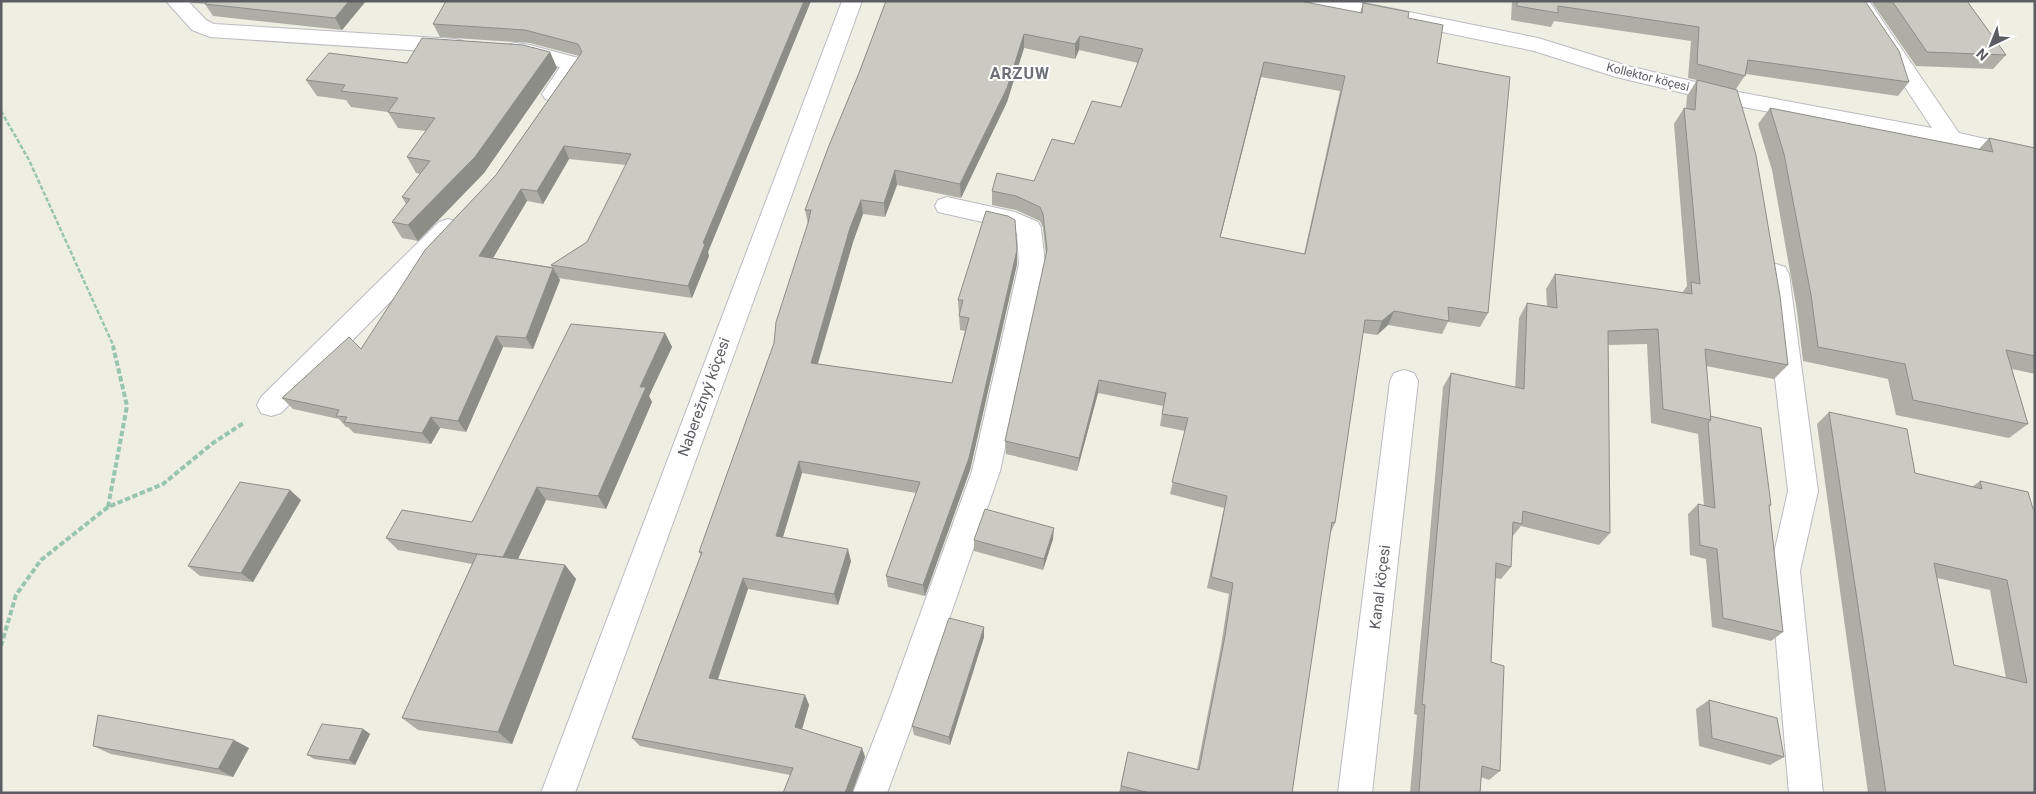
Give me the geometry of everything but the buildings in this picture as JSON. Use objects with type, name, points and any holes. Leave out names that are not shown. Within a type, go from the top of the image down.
[{"type":"street","points":[[176,1],[199,25],[210,30],[530,52],[574,64],[542,111]]},
{"type":"street","name":"Naberežnyý köçesi","points":[[558,793],[852,1]]},
{"type":"street","name":"Kollektor köçesi","points":[[1321,1],[1538,45],[1624,72],[1738,99],[1951,139],[2035,158]]},
{"type":"street","points":[[1858,1],[1951,139]]},
{"type":"street","points":[[1738,99],[1746,126]]},
{"type":"street","points":[[870,793],[907,695],[986,471],[1032,264],[1029,228],[1015,221],[947,206]]},
{"type":"street","points":[[272,405],[462,213]]},
{"type":"street","points":[[1771,246],[1782,311],[1803,492],[1785,571],[1806,793]]},
{"type":"street","name":"Kanal köçesi","points":[[1355,793],[1404,381]]},
{"type":"path","points":[[1,111],[29,160],[112,340],[127,406],[108,507]]},
{"type":"path","points":[[1,646],[16,595],[41,560],[108,507],[163,484],[214,443],[272,405]]},
{"type":"district","name":"ARZUW","points":[[1020,73]]}]
